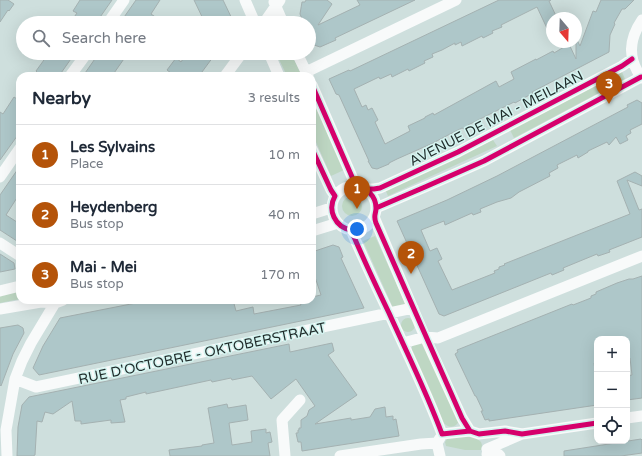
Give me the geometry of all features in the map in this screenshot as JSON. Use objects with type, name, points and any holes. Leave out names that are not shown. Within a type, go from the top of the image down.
[{"type":"street","points":[[113,16],[124,0]]},
{"type":"street","points":[[245,0],[252,16]]},
{"type":"street","points":[[311,72],[456,0]]},
{"type":"street","points":[[268,16],[276,2]]},
{"type":"street","points":[[276,2],[281,16]]},
{"type":"street","points":[[641,77],[632,59],[631,51],[634,34],[642,20]]},
{"type":"street","name":"AVENUE DE MAI - MEILAAN","points":[[335,196],[342,189],[351,186],[374,189],[380,188],[458,152],[622,66],[632,59]]},
{"type":"street","points":[[73,72],[82,60]]},
{"type":"street","points":[[228,72],[237,60]]},
{"type":"street","points":[[272,60],[277,72]]},
{"type":"street","points":[[300,60],[306,72]]},
{"type":"street","name":"AVENUE DE MAI - MEILAAN","points":[[351,230],[362,228],[371,222],[375,212],[425,187],[477,164],[641,77]]},
{"type":"street","points":[[316,94],[352,173],[361,187],[374,199],[375,212],[413,308],[462,418],[485,441],[486,453]]},
{"type":"street","name":"AVENUE DE MAI - MEILAAN","points":[[497,132],[507,148]]},
{"type":"street","points":[[0,177],[16,154]]},
{"type":"street","points":[[316,158],[335,196],[331,208],[334,218],[338,223],[351,230],[437,420],[440,438],[440,456]]},
{"type":"street","points":[[316,213],[331,208]]},
{"type":"street","points":[[316,230],[338,223]]},
{"type":"street","points":[[0,243],[16,253]]},
{"type":"street","points":[[403,343],[426,337],[438,338],[642,256]]},
{"type":"street","points":[[0,291],[16,287]]},
{"type":"street","points":[[0,309],[25,304]]},
{"type":"street","points":[[7,456],[6,430],[15,379],[31,343],[57,304]]},
{"type":"street","name":"RUE D'OCTOBRE - OKTOBERSTRAAT","points":[[15,379],[36,387],[413,308]]},
{"type":"street","points":[[285,456],[282,420],[300,400]]},
{"type":"street","points":[[630,418],[642,416]]},
{"type":"street","points":[[340,456],[421,444],[440,438],[475,432],[505,431],[522,434],[594,423]]},
{"type":"street","points":[[486,453],[522,434]]},
{"type":"street","points":[[486,453],[498,454],[500,456]]},
{"type":"green space","points":[[279,60],[294,60],[300,72],[285,72]]},
{"type":"green space","points":[[622,72],[625,79],[514,138],[510,130]]},
{"type":"green space","points":[[316,108],[344,170],[331,176],[316,142]]},
{"type":"green space","points":[[493,140],[497,146],[388,196],[385,189]]},
{"type":"green space","points":[[352,196],[359,199],[362,206],[359,213],[352,216],[345,213],[342,206],[345,199]]},
{"type":"green space","points":[[375,236],[406,305],[394,310],[363,241]]},
{"type":"green space","points":[[16,292],[16,300],[0,303],[0,295]]},
{"type":"green space","points":[[408,318],[413,320],[415,325],[413,330],[408,332],[403,330],[401,325],[403,320]]},
{"type":"green space","points":[[416,343],[424,343],[459,420],[456,425],[452,427],[447,426],[443,422],[412,353],[412,346]]},
{"type":"green space","points":[[466,436],[476,438],[481,442],[481,450],[465,450],[446,446],[445,442],[447,439]]},
{"type":"building","points":[[0,0],[8,0],[14,4],[0,22]]},
{"type":"building","points":[[80,0],[112,0],[101,16],[75,16],[77,13],[73,11]]},
{"type":"building","points":[[136,0],[160,0],[151,14],[154,16],[125,16]]},
{"type":"building","points":[[194,0],[223,0],[231,16],[202,16]]},
{"type":"building","points":[[306,0],[327,0],[332,4],[318,25],[360,5],[357,0],[415,0],[335,38],[336,40],[320,47],[316,46],[316,16],[301,16],[300,14],[302,2],[305,2]]},
{"type":"building","points":[[499,0],[551,0],[549,1],[554,12],[546,12],[546,26],[537,7],[501,25],[502,27],[492,31],[493,33],[483,38],[482,36],[462,46],[461,42],[455,45],[455,43],[432,54],[433,57],[424,61],[425,63],[409,71],[408,69],[392,77],[391,74],[380,79],[379,77],[354,89],[362,107],[366,105],[368,110],[372,108],[378,120],[375,122],[385,144],[410,131],[408,126],[433,113],[434,115],[496,81],[499,87],[514,79],[511,72],[553,51],[554,53],[562,48],[571,48],[576,59],[576,48],[582,48],[582,41],[593,11],[596,12],[601,0],[634,0],[625,9],[622,9],[614,23],[615,24],[610,35],[609,52],[532,92],[533,93],[515,103],[514,102],[468,125],[467,130],[462,128],[377,169],[372,168],[368,161],[339,95],[336,94],[329,79],[349,70],[350,71]]},
{"type":"building","points":[[44,60],[70,60],[62,72],[36,71]]},
{"type":"building","points":[[94,60],[123,60],[115,72],[86,72]]},
{"type":"building","points":[[174,60],[181,62],[182,60],[211,60],[202,72],[170,72],[167,70]]},
{"type":"building","points":[[14,97],[16,98],[16,138],[0,160],[0,112],[3,114]]},
{"type":"building","points":[[637,100],[642,103],[642,124],[630,130],[631,133],[626,136],[628,140],[620,144],[616,137],[609,145],[607,142],[588,151],[578,158],[577,155],[557,165],[558,168],[549,173],[550,176],[519,192],[511,198],[480,209],[481,212],[473,215],[472,213],[445,225],[444,221],[421,230],[430,251],[437,248],[442,259],[438,261],[452,290],[495,273],[494,271],[505,265],[504,264],[630,214],[617,181],[635,172],[642,176],[642,186],[627,180],[639,210],[642,209],[642,237],[609,250],[610,252],[598,256],[597,254],[563,268],[564,270],[552,275],[551,273],[444,316],[439,314],[397,221],[447,200],[497,176],[628,107],[627,105]]},
{"type":"building","points":[[16,172],[16,199],[6,215],[16,221],[16,240],[0,230],[0,195]]},
{"type":"building","points":[[333,245],[339,247],[343,257],[341,258],[364,308],[39,375],[33,368],[43,346],[60,318],[131,304],[234,304],[236,311],[253,307],[254,314],[300,304],[316,304],[316,296],[321,295],[316,280],[316,251]]},
{"type":"building","points":[[0,254],[14,263],[15,269],[0,272]]},
{"type":"building","points":[[642,276],[642,398],[630,400],[630,375],[632,375],[630,336],[594,336],[594,405],[489,421],[489,419],[485,420],[481,411],[483,411],[455,354],[458,352],[457,350],[572,304],[573,305],[591,298],[591,296],[596,294],[596,292],[617,283]]},
{"type":"building","points":[[18,325],[23,328],[24,333],[13,354],[1,386],[0,328]]},
{"type":"building","points":[[332,343],[334,351],[328,355],[357,395],[315,424],[351,418],[351,420],[370,417],[375,409],[385,407],[386,417],[393,416],[393,420],[396,419],[399,436],[302,451],[301,442],[298,442],[296,433],[298,433],[299,428],[301,428],[301,420],[307,416],[309,410],[315,406],[296,379],[271,399],[252,376],[212,382],[211,380],[126,397],[126,399],[120,400],[125,422],[111,423],[111,420],[81,424],[81,421],[75,421],[72,401],[53,414],[45,412],[42,422],[37,421],[35,455],[17,456],[18,427],[22,405],[29,397],[289,344],[290,352]]},
{"type":"building","points":[[227,404],[228,408],[246,405],[248,420],[229,423],[232,445],[252,442],[251,431],[266,429],[266,433],[270,432],[272,442],[268,443],[270,456],[170,456],[169,450],[214,443],[208,408]]},
{"type":"building","points":[[642,440],[642,453],[621,456],[564,456],[564,451],[609,444],[630,444],[630,441]]},
{"type":"cycle path","points":[[366,189],[380,188],[458,152],[622,66],[632,59]]},
{"type":"cycle path","points":[[376,208],[484,161],[641,77]]},
{"type":"cycle path","points":[[316,94],[356,186],[364,189],[373,196],[376,204],[376,223],[462,418],[470,431]]},
{"type":"cycle path","points":[[316,158],[335,196],[332,207],[334,217],[337,222],[345,228],[351,230],[423,388],[442,434]]},
{"type":"cycle path","points":[[442,434],[470,431],[479,434],[505,431],[522,434],[594,423]]},
{"type":"place","name":"Mai - Mei","points":[[609,104]]},
{"type":"place","name":"Les Sylvains","points":[[357,209]]},
{"type":"place","name":"Heydenberg","points":[[411,274]]}]
